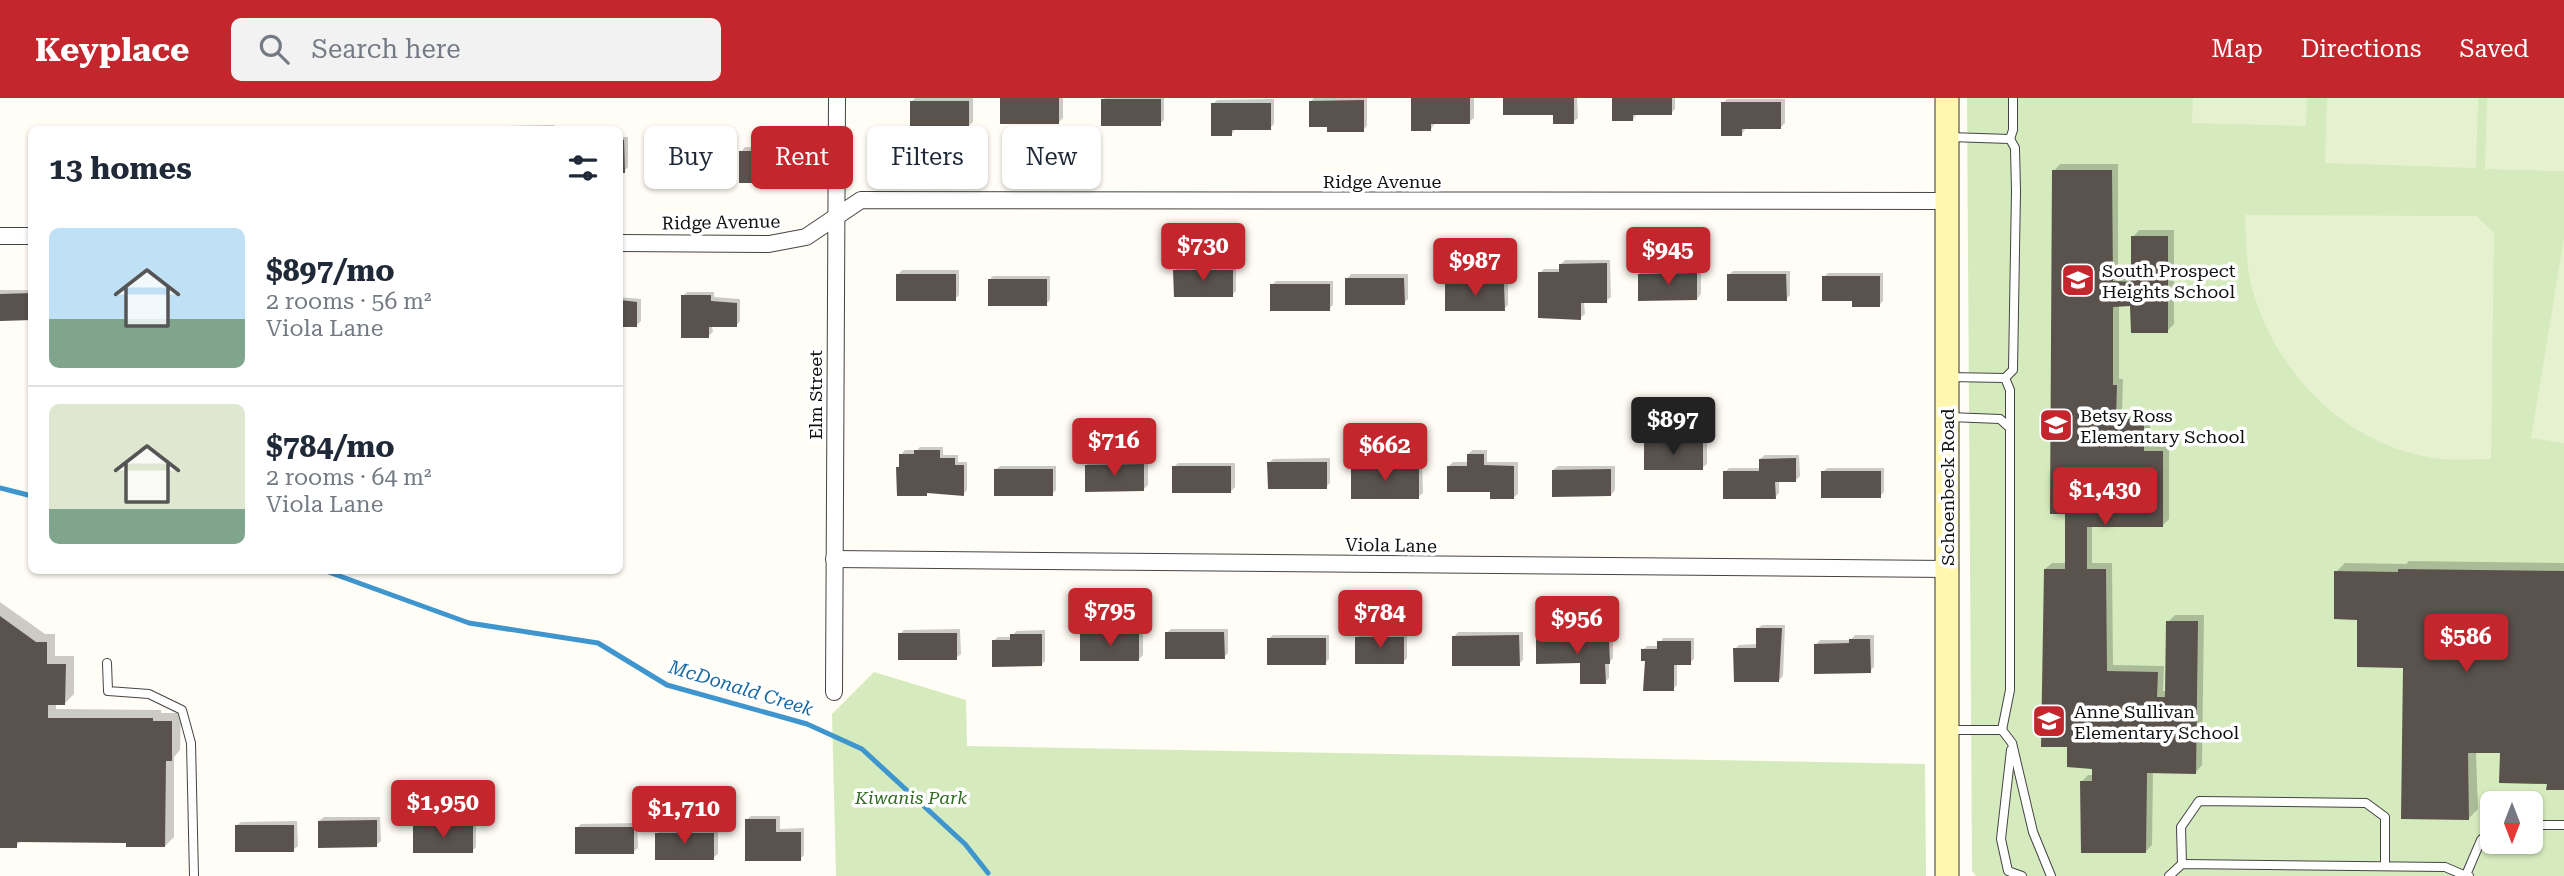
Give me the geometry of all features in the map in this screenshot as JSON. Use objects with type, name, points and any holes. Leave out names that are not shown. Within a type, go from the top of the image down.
[{"type":"main road","name":"Schoenbeck Road","points":[[1947,98],[1947,876]]},
{"type":"street","name":"Elm Street","points":[[834,692],[837,98]]},
{"type":"street","name":"Ridge Avenue","points":[[623,243],[769,244],[806,237],[861,200],[1946,201]]},
{"type":"street","points":[[0,236],[28,236]]},
{"type":"street","name":"Viola Lane","points":[[834,559],[1948,569]]},
{"type":"lane","points":[[1947,377],[2005,378],[2013,370],[2016,191],[2015,148],[2010,139],[2013,130],[2013,98]]},
{"type":"lane","points":[[1946,137],[2010,139]]},
{"type":"lane","points":[[2005,378],[2010,390],[2010,690],[2002,730],[2012,743],[2033,832],[2051,876]]},
{"type":"lane","points":[[1947,417],[2000,419],[2010,428]]},
{"type":"lane","points":[[107,663],[108,691],[149,694],[182,710],[191,743],[194,876]]},
{"type":"lane","points":[[1947,730],[2002,730]]},
{"type":"lane","points":[[2012,743],[2001,839],[2008,872],[2022,876]]},
{"type":"lane","points":[[2182,864],[2181,827],[2199,801],[2366,803],[2385,817],[2385,866]]},
{"type":"lane","points":[[2543,825],[2564,825]]},
{"type":"lane","points":[[2169,876],[2182,864],[2445,867],[2468,876],[2480,843]]},
{"type":"green space","points":[[1967,98],[2564,98],[2564,876],[1976,876],[1972,871]]},
{"type":"green space","points":[[2193,98],[2307,98],[2306,126],[2192,123]]},
{"type":"green space","points":[[2327,98],[2478,98],[2476,168],[2325,163]]},
{"type":"green space","points":[[2487,98],[2564,98],[2564,171],[2485,169]]},
{"type":"green space","points":[[2245,215],[2476,216],[2494,233],[2491,459],[2435,458],[2395,448],[2365,434],[2338,416],[2313,394],[2274,342],[2260,312],[2250,280]]},
{"type":"green space","points":[[2564,238],[2564,443],[2531,438]]},
{"type":"green space","name":"Kiwanis Park","points":[[874,672],[966,700],[967,746],[1925,764],[1926,876],[836,876],[832,714]]},
{"type":"building","points":[[1000,98],[1059,98],[1059,124],[1000,124]]},
{"type":"building","points":[[1411,98],[1470,98],[1470,124],[1431,124],[1431,131],[1411,131]]},
{"type":"building","points":[[1503,98],[1574,98],[1574,124],[1553,124],[1553,115],[1503,115]]},
{"type":"building","points":[[1612,98],[1672,98],[1672,115],[1633,115],[1633,121],[1612,121]]},
{"type":"building","points":[[1101,99],[1161,99],[1161,126],[1101,126]]},
{"type":"building","points":[[1364,100],[1364,132],[1327,132],[1327,127],[1309,127],[1309,101]]},
{"type":"building","points":[[910,101],[969,101],[969,126],[910,126]]},
{"type":"building","points":[[1721,102],[1781,102],[1781,129],[1742,129],[1742,136],[1721,136]]},
{"type":"building","points":[[1211,103],[1271,103],[1271,130],[1232,130],[1232,136],[1211,136]]},
{"type":"building","points":[[623,140],[624,140],[623,173]]},
{"type":"building","points":[[739,151],[751,151],[751,183],[739,183]]},
{"type":"building","points":[[2052,170],[2112,170],[2113,281],[2131,282],[2131,236],[2168,236],[2168,333],[2131,333],[2130,306],[2113,307],[2116,419],[2144,419],[2144,451],[2163,451],[2163,527],[2087,527],[2087,569],[2106,569],[2107,671],[2158,672],[2157,697],[2165,697],[2166,621],[2198,621],[2196,774],[2147,773],[2146,853],[2081,853],[2080,781],[2092,781],[2092,769],[2067,767],[2067,747],[2041,747],[2044,569],[2065,569],[2065,514],[2050,514]]},
{"type":"building","points":[[1607,263],[1607,303],[1581,303],[1581,320],[1538,318],[1538,272],[1559,272],[1559,264]]},
{"type":"building","points":[[1173,270],[1233,270],[1233,297],[1174,297]]},
{"type":"building","points":[[1697,273],[1697,300],[1638,301],[1638,274]]},
{"type":"building","points":[[896,274],[956,274],[956,301],[896,301]]},
{"type":"building","points":[[1727,274],[1786,274],[1787,301],[1727,301]]},
{"type":"building","points":[[1822,276],[1880,276],[1880,307],[1852,307],[1852,301],[1822,301]]},
{"type":"building","points":[[1345,278],[1404,278],[1405,305],[1345,305]]},
{"type":"building","points":[[988,279],[1047,279],[1047,306],[988,306]]},
{"type":"building","points":[[1270,284],[1330,284],[1330,311],[1270,311]]},
{"type":"building","points":[[1445,284],[1504,284],[1505,311],[1445,311]]},
{"type":"building","points":[[28,293],[28,320],[0,321],[0,294]]},
{"type":"building","points":[[681,295],[711,295],[711,301],[737,303],[737,327],[709,327],[709,338],[681,338]]},
{"type":"building","points":[[623,300],[637,302],[637,327],[623,327]]},
{"type":"building","points":[[1644,443],[1703,443],[1703,470],[1644,470]]},
{"type":"building","points":[[914,450],[940,450],[940,458],[955,458],[955,465],[964,465],[964,496],[927,493],[927,496],[897,496],[896,467],[899,467],[899,454],[914,454]]},
{"type":"building","points":[[1467,454],[1484,454],[1484,465],[1514,466],[1514,499],[1490,499],[1490,492],[1447,492],[1447,466],[1467,466]]},
{"type":"building","points":[[1796,458],[1796,482],[1775,482],[1776,499],[1723,499],[1723,471],[1759,471],[1759,459]]},
{"type":"building","points":[[1267,462],[1327,462],[1327,489],[1268,489]]},
{"type":"building","points":[[1144,464],[1144,491],[1085,492],[1085,465]]},
{"type":"building","points":[[1172,466],[1231,466],[1231,493],[1172,493]]},
{"type":"building","points":[[1419,467],[1419,499],[1351,499],[1351,468]]},
{"type":"building","points":[[994,469],[1053,469],[1053,496],[994,496]]},
{"type":"building","points":[[1611,469],[1611,496],[1552,497],[1552,470]]},
{"type":"building","points":[[1821,471],[1881,471],[1881,498],[1821,498]]},
{"type":"building","points":[[2398,569],[2564,571],[2564,790],[2546,790],[2547,784],[2499,783],[2500,753],[2468,753],[2469,820],[2401,819],[2403,668],[2357,667],[2357,620],[2334,619],[2334,571],[2398,572]]},
{"type":"building","points":[[0,616],[36,642],[47,642],[47,664],[66,664],[65,705],[48,705],[48,718],[153,718],[153,721],[172,721],[172,761],[166,761],[165,847],[126,847],[126,843],[17,842],[17,848],[0,848]]},
{"type":"building","points":[[1756,628],[1782,628],[1779,682],[1734,682],[1733,648],[1756,648]]},
{"type":"building","points":[[1165,632],[1224,632],[1225,659],[1165,659]]},
{"type":"building","points":[[898,633],[957,633],[957,660],[898,660]]},
{"type":"building","points":[[1010,634],[1042,634],[1042,666],[992,667],[992,640],[1010,640]]},
{"type":"building","points":[[1080,634],[1139,634],[1139,661],[1080,661]]},
{"type":"building","points":[[1519,635],[1520,666],[1452,666],[1452,636]]},
{"type":"building","points":[[1355,637],[1404,637],[1404,664],[1355,664]]},
{"type":"building","points":[[1267,638],[1326,638],[1326,665],[1267,665]]},
{"type":"building","points":[[1609,638],[1610,664],[1605,664],[1606,684],[1580,684],[1580,663],[1536,664],[1536,639]]},
{"type":"building","points":[[1849,639],[1870,639],[1871,673],[1814,674],[1814,644],[1849,643]]},
{"type":"building","points":[[1657,641],[1691,641],[1691,665],[1674,665],[1674,691],[1643,691],[1645,661],[1641,661],[1641,649],[1657,649]]},
{"type":"building","points":[[745,819],[776,819],[776,832],[801,832],[801,861],[745,861]]},
{"type":"building","points":[[377,820],[377,847],[318,848],[318,821]]},
{"type":"building","points":[[235,825],[294,825],[294,852],[235,852]]},
{"type":"building","points":[[413,826],[473,826],[473,853],[413,853]]},
{"type":"building","points":[[575,827],[634,827],[634,854],[575,854]]},
{"type":"building","points":[[655,833],[714,833],[714,860],[655,860]]},
{"type":"waterway","name":"McDonald Creek","points":[[0,488],[28,495]]},
{"type":"waterway","name":"McDonald Creek","points":[[334,574],[469,623],[598,643],[667,685],[807,724],[862,749],[965,844],[988,873]]},
{"type":"place","name":"South Prospect Heights School","points":[[2078,280]]},
{"type":"place","name":"Betsy Ross Elementary School","points":[[2056,425]]},
{"type":"place","name":"Anne Sullivan Elementary School","points":[[2049,721]]}]
